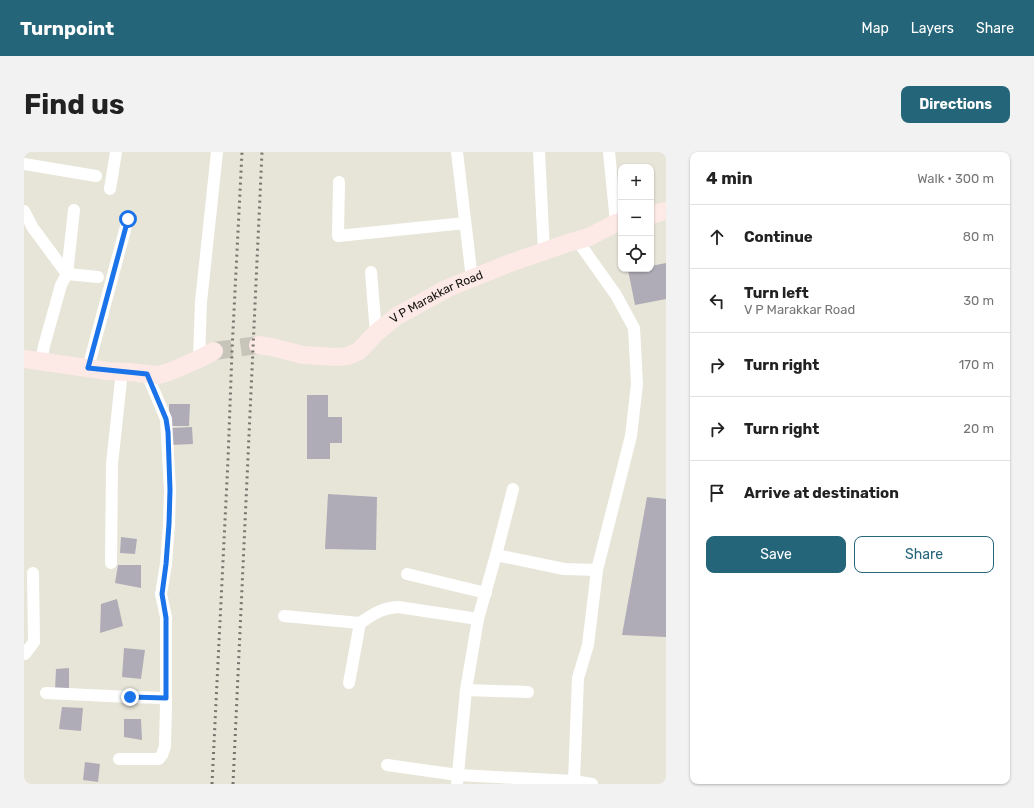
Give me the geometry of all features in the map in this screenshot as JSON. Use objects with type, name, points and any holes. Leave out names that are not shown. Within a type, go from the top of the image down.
[{"type":"street","points":[[110,189],[116,152]]},
{"type":"street","points":[[74,210],[67,274],[61,285],[44,346],[33,360],[108,371],[147,374],[169,372],[207,355],[201,302],[217,152]]},
{"type":"street","points":[[457,152],[472,279]]},
{"type":"street","points":[[539,152],[544,251]]},
{"type":"street","points":[[609,152],[618,216]]},
{"type":"street","points":[[24,164],[96,176]]},
{"type":"street","points":[[338,182],[338,236],[465,223]]},
{"type":"street","points":[[24,211],[33,228],[67,274],[98,277]]},
{"type":"street","points":[[88,368],[128,219]]},
{"type":"street","name":"V P Marakkar Road","points":[[258,345],[304,355],[336,357],[348,356],[359,351],[397,316],[448,288],[544,251],[589,237],[618,223]]},
{"type":"street","points":[[574,781],[578,678],[588,645],[597,570],[631,436],[637,384],[634,328],[616,295],[577,240]]},
{"type":"street","points":[[371,272],[376,334]]},
{"type":"street","points":[[111,563],[112,464],[122,371]]},
{"type":"street","points":[[119,759],[160,758],[165,746],[166,618],[162,594],[169,524],[170,490],[168,432],[166,419],[147,374]]},
{"type":"street","points":[[458,779],[466,690],[478,619],[514,489]]},
{"type":"street","points":[[496,555],[564,569],[597,570]]},
{"type":"street","points":[[24,654],[34,642],[33,573]]},
{"type":"street","points":[[406,574],[486,593]]},
{"type":"street","points":[[284,616],[360,623],[383,609],[398,607],[478,619]]},
{"type":"street","points":[[349,683],[360,623]]},
{"type":"street","points":[[466,690],[528,692]]},
{"type":"street","points":[[46,693],[166,698]]},
{"type":"street","points":[[387,765],[458,779],[574,781],[592,784]]},
{"type":"building","points":[[666,263],[666,299],[635,305],[628,272],[654,272],[654,265]]},
{"type":"building","points":[[307,395],[328,395],[328,417],[342,417],[342,443],[330,443],[330,459],[307,459]]},
{"type":"building","points":[[169,404],[190,404],[189,426],[169,426]]},
{"type":"building","points":[[192,427],[193,444],[170,445],[170,428]]},
{"type":"building","points":[[328,494],[377,497],[376,550],[325,549]]},
{"type":"building","points":[[647,497],[666,499],[666,637],[622,635]]},
{"type":"building","points":[[121,537],[137,539],[135,554],[120,553]]},
{"type":"building","points":[[118,565],[141,565],[141,588],[115,583]]},
{"type":"building","points":[[117,599],[123,626],[100,633],[101,604]]},
{"type":"building","points":[[124,648],[145,650],[141,679],[122,677]]},
{"type":"building","points":[[69,668],[69,689],[55,690],[56,669]]},
{"type":"building","points":[[62,707],[83,708],[81,731],[59,729]]},
{"type":"building","points":[[124,719],[141,719],[142,740],[124,737]]},
{"type":"building","points":[[85,762],[100,764],[98,782],[83,780]]},
{"type":"tunnel","points":[[214,351],[258,345]]},
{"type":"railway","points":[[212,784],[242,152]]},
{"type":"railway","points":[[233,784],[262,152]]},
{"type":"route","points":[[128,219],[88,368],[147,374],[166,419],[168,432],[170,490],[166,564],[162,594],[166,618],[166,698],[130,697]]}]
